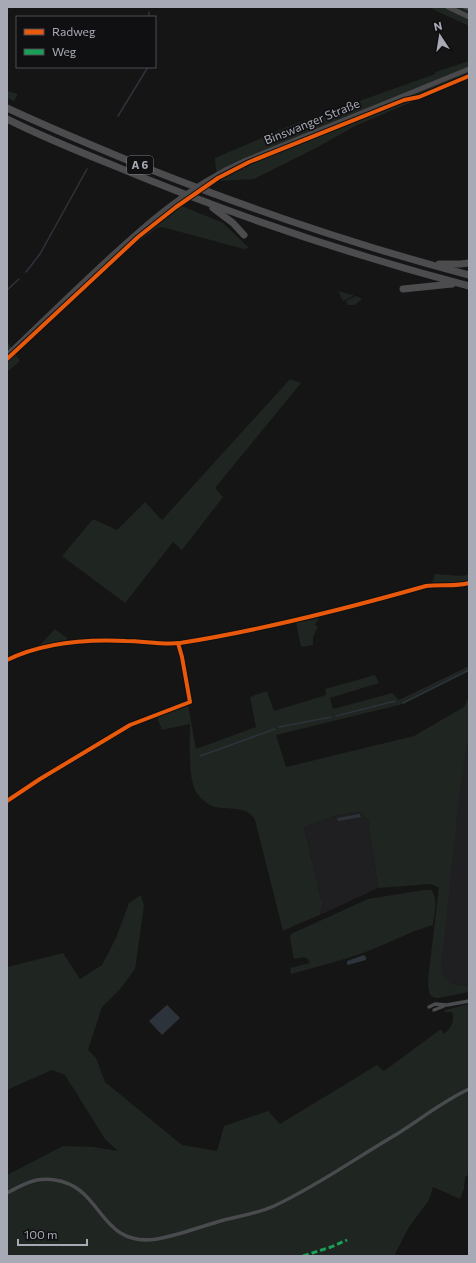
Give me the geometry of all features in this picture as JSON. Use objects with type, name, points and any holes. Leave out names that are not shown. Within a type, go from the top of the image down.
[{"type":"highway","name":"A 6","points":[[7,108],[88,144],[210,193],[276,217],[399,256],[469,275]]},
{"type":"highway","name":"A 6","points":[[7,119],[78,151],[207,203],[320,242],[469,286]]},
{"type":"highway","points":[[207,203],[233,223],[244,235]]},
{"type":"highway","points":[[427,264],[469,263]]},
{"type":"highway","points":[[403,289],[458,283]]},
{"type":"main road","points":[[448,7],[469,17]]},
{"type":"main road","name":"Binswanger Straße","points":[[7,355],[135,234],[170,204],[212,176],[244,161],[469,69]]},
{"type":"street","points":[[464,7],[469,9]]},
{"type":"street","points":[[434,1010],[447,1005],[469,1001]]},
{"type":"street","points":[[429,1007],[435,1004],[447,1005]]},
{"type":"street","points":[[7,1193],[39,1179],[63,1181],[81,1190],[90,1199],[110,1226],[128,1237],[140,1239],[164,1237],[272,1207],[294,1196],[409,1126],[455,1096],[469,1089]]},
{"type":"shaded area","points":[[428,7],[461,7],[469,11],[469,26]]},
{"type":"shaded area","points":[[469,61],[469,78],[355,126],[316,148],[254,179],[217,181],[215,158],[292,125],[435,74],[435,72]]},
{"type":"shaded area","points":[[7,91],[18,94],[14,101],[7,98]]},
{"type":"shaded area","points":[[182,206],[223,223],[249,248],[244,249],[162,227],[157,228],[126,250]]},
{"type":"shaded area","points":[[338,291],[353,295],[353,296],[343,301]]},
{"type":"shaded area","points":[[356,296],[362,299],[355,305],[348,305],[346,301]]},
{"type":"shaded area","points":[[8,343],[20,361],[7,372],[7,344]]},
{"type":"shaded area","points":[[290,379],[301,383],[215,488],[223,497],[182,550],[173,542],[125,603],[62,556],[93,519],[117,530],[145,502],[162,520]]},
{"type":"shaded area","points":[[435,574],[463,576],[469,574],[469,586],[431,586]]},
{"type":"shaded area","points":[[319,618],[315,625],[318,626],[313,637],[313,645],[301,647],[296,622]]},
{"type":"shaded area","points":[[55,629],[67,638],[66,642],[38,647]]},
{"type":"shaded area","points":[[469,666],[469,671],[403,704],[276,735],[286,767],[414,736],[464,707],[469,698],[469,740],[461,780],[441,967],[444,977],[450,983],[459,986],[469,985],[469,992],[438,998],[430,995],[428,985],[439,888],[431,884],[378,888],[368,819],[364,817],[361,812],[338,815],[304,827],[321,899],[323,902],[320,915],[283,931],[255,820],[246,811],[210,805],[197,794],[191,775],[190,724],[162,730],[157,717],[188,705],[196,749],[256,727],[250,697],[267,691],[274,711],[326,695],[325,689],[375,675],[379,683],[330,698],[333,709],[392,693],[399,700]]},
{"type":"shaded area","points":[[469,698],[469,992],[436,998],[430,995],[428,977],[441,871],[467,700]]},
{"type":"shaded area","points":[[361,812],[368,818],[378,888],[320,915],[323,902],[321,899],[304,827],[338,815]]},
{"type":"shaded area","points":[[360,814],[361,817],[338,821],[337,818]]},
{"type":"shaded area","points":[[431,890],[435,898],[433,925],[363,953],[291,974],[290,968],[310,963],[309,960],[305,958],[294,959],[290,938],[291,934],[368,899]]},
{"type":"shaded area","points":[[141,895],[144,906],[135,969],[120,989],[102,1007],[88,1050],[96,1058],[105,1082],[182,1145],[217,1151],[224,1126],[268,1111],[280,1124],[377,1065],[384,1071],[441,1029],[444,1034],[453,1021],[452,1012],[445,1012],[445,1010],[469,1004],[469,1174],[465,1177],[464,1189],[460,1199],[433,1187],[429,1200],[409,1227],[394,1256],[7,1256],[7,1175],[63,1146],[93,1147],[118,1151],[105,1139],[65,1075],[52,1070],[7,1090],[7,967],[63,953],[80,979],[102,965],[116,938],[129,903]]},
{"type":"shaded area","points":[[364,955],[366,960],[347,964],[347,961]]},
{"type":"shaded area","points":[[167,1005],[180,1018],[162,1035],[149,1021]]},
{"type":"waterway","points":[[118,116],[147,68]]},
{"type":"waterway","points":[[26,272],[40,254],[87,169]]},
{"type":"waterway","points":[[7,290],[19,279]]},
{"type":"waterway","points":[[403,703],[469,670]]},
{"type":"waterway","points":[[336,716],[395,701]]},
{"type":"waterway","points":[[279,727],[331,717]]},
{"type":"waterway","points":[[200,756],[275,729]]},
{"type":"marked path","points":[[303,1256],[347,1240]]},
{"type":"cycle path","points":[[7,359],[138,237],[176,207],[218,178],[249,162],[404,100],[419,97],[469,76]]},
{"type":"cycle path","points":[[7,660],[35,649],[80,641],[133,641],[167,644],[211,638],[304,618],[426,586],[458,585],[469,583]]},
{"type":"cycle path","points":[[7,801],[40,779],[130,725],[190,702],[178,643]]}]
